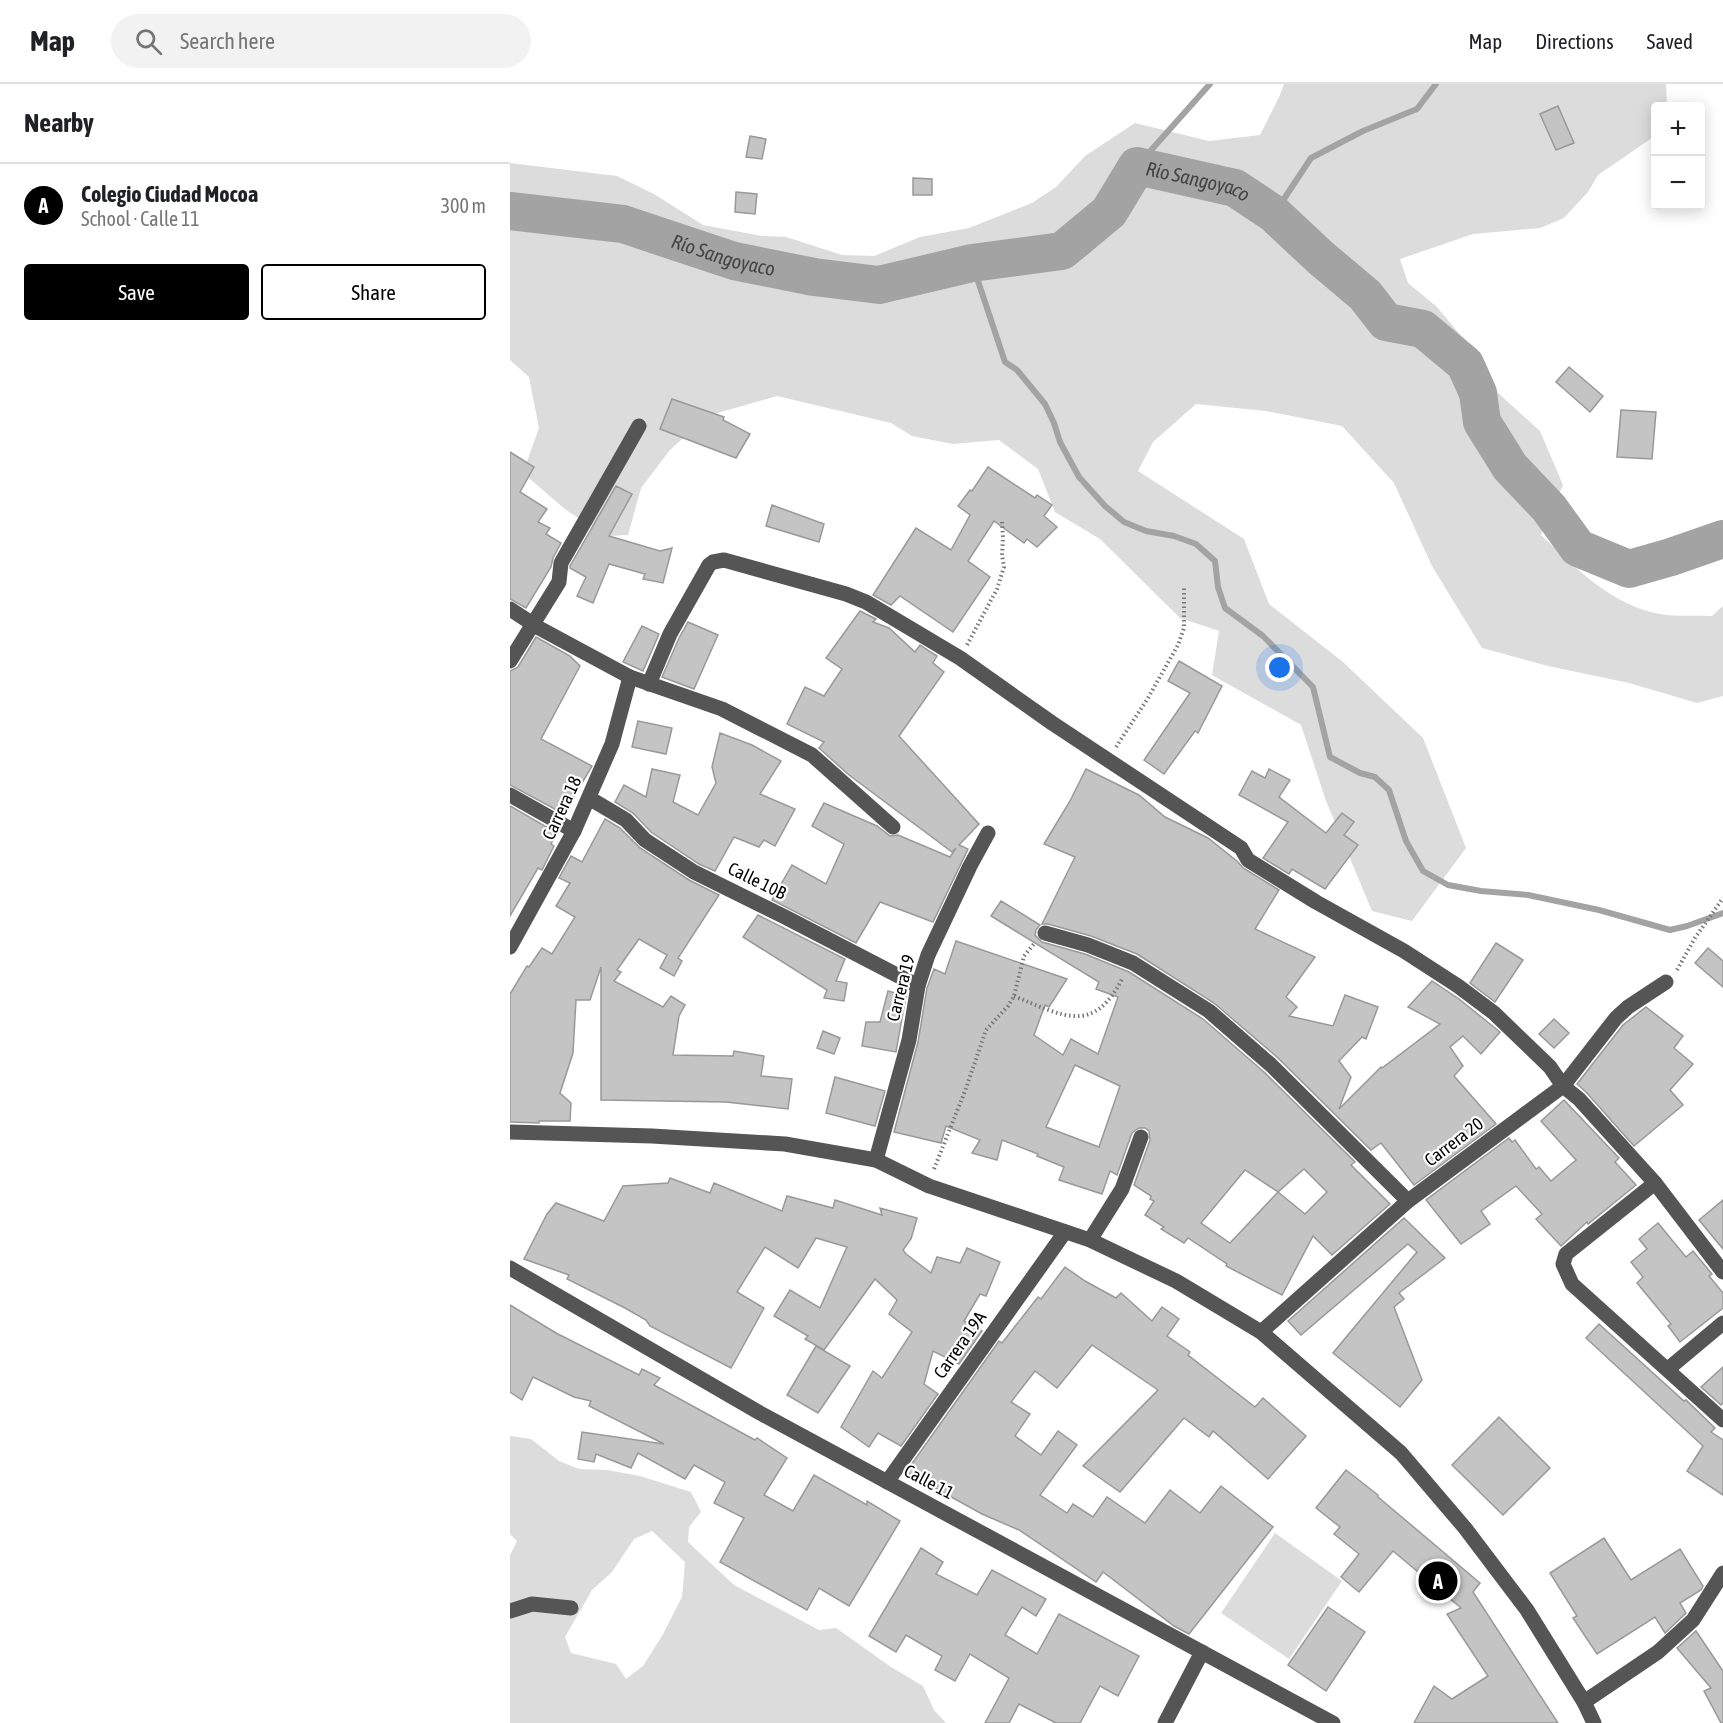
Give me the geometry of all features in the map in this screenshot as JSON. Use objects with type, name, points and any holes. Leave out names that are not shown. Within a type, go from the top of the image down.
[{"type":"street","points":[[510,661],[559,582],[561,563],[639,426]]},
{"type":"street","points":[[649,684],[670,634],[709,565],[718,560],[774,573],[866,602],[960,658],[1107,761],[1241,848],[1248,860],[1316,902],[1404,951],[1458,986],[1500,1019],[1550,1067],[1563,1086],[1579,1099],[1655,1183],[1723,1272]]},
{"type":"street","points":[[510,609],[532,624],[630,677],[722,709],[812,755],[893,827]]},
{"type":"street","name":"Carrera 18","points":[[510,947],[574,831],[589,798],[612,744],[630,677]]},
{"type":"street","points":[[510,795],[574,831]]},
{"type":"street","name":"Calle 10B","points":[[589,798],[626,820],[645,840],[693,872],[785,916],[918,986]]},
{"type":"street","name":"Carrera 19","points":[[876,1160],[909,1040],[918,986],[928,955],[970,866],[988,834]]},
{"type":"street","points":[[1045,933],[1088,945],[1129,961],[1209,1011],[1271,1065],[1408,1201]]},
{"type":"street","name":"Carrera 20","points":[[1261,1332],[1408,1201],[1563,1086],[1616,1018],[1671,977]]},
{"type":"street","points":[[510,1132],[651,1136],[785,1144],[876,1160],[929,1186],[1090,1240],[1176,1281],[1261,1332],[1401,1453],[1465,1528],[1527,1610],[1584,1702],[1594,1723]]},
{"type":"street","points":[[1090,1240],[1122,1189],[1141,1137]]},
{"type":"street","points":[[1655,1183],[1566,1254],[1563,1264],[1572,1284],[1723,1420]]},
{"type":"street","name":"Carrera 19A","points":[[887,1482],[1065,1232]]},
{"type":"street","name":"Calle 11","points":[[510,1268],[760,1413],[1333,1723]]},
{"type":"street","points":[[1668,1369],[1723,1323]]},
{"type":"street","points":[[1584,1702],[1658,1652],[1693,1620],[1723,1573]]},
{"type":"street","points":[[510,1611],[532,1604],[571,1608]]},
{"type":"street","points":[[1165,1723],[1202,1652]]},
{"type":"path","points":[[960,658],[997,589],[1004,567],[1002,520]]},
{"type":"path","points":[[1107,761],[1148,698],[1178,645],[1185,628],[1184,587]]},
{"type":"path","points":[[1671,977],[1723,898]]},
{"type":"path","points":[[929,1186],[935,1163],[965,1091],[986,1030],[1008,1006],[1014,996],[1024,956],[1045,933]]},
{"type":"path","points":[[1014,996],[1060,1014],[1083,1017],[1100,1009],[1111,999],[1129,961]]},
{"type":"shaded area","points":[[1284,84],[1666,84],[1667,102],[1651,102],[1651,139],[1598,175],[1588,192],[1564,218],[1540,228],[1473,234],[1400,259],[1408,283],[1437,307],[1486,366],[1498,393],[1540,431],[1563,485],[1541,535],[1595,584],[1642,609],[1666,615],[1712,616],[1723,606],[1723,696],[1697,703],[1629,683],[1548,666],[1482,648],[1432,566],[1394,483],[1342,426],[1266,411],[1196,404],[1153,442],[1138,471],[1244,539],[1269,604],[1343,662],[1423,738],[1466,848],[1412,921],[1372,911],[1326,801],[1301,725],[1212,675],[1219,631],[1180,618],[1100,539],[1055,512],[1038,469],[999,440],[953,444],[912,436],[891,423],[777,396],[707,416],[670,450],[641,488],[628,535],[608,536],[566,510],[523,473],[539,428],[529,377],[510,360],[510,163],[617,176],[654,194],[703,225],[762,236],[786,237],[842,255],[874,256],[920,237],[969,228],[1032,203],[1056,187],[1085,156],[1135,123],[1209,141],[1260,135]]},
{"type":"shaded area","points":[[510,1436],[531,1439],[559,1461],[579,1469],[607,1470],[640,1476],[691,1492],[701,1512],[689,1527],[688,1542],[734,1585],[819,1630],[836,1628],[891,1667],[923,1686],[934,1710],[946,1723],[510,1723],[510,1555],[517,1541],[510,1534]],"holes":[[[652,1531],[685,1562],[682,1597],[643,1666],[626,1679],[616,1664],[571,1653],[565,1637],[592,1590],[612,1572],[634,1539]]]},
{"type":"shaded area","points":[[1275,1533],[1342,1581],[1289,1659],[1221,1613]]},
{"type":"building","points":[[1558,106],[1574,143],[1556,150],[1540,114]]},
{"type":"building","points":[[750,136],[766,139],[762,159],[746,157]]},
{"type":"building","points":[[913,178],[932,179],[932,195],[913,195]]},
{"type":"building","points":[[736,192],[757,194],[755,214],[735,212]]},
{"type":"building","points":[[1569,367],[1603,396],[1590,412],[1556,382]]},
{"type":"building","points":[[672,399],[724,417],[723,420],[750,434],[736,458],[660,429]]},
{"type":"building","points":[[1621,410],[1656,412],[1652,459],[1617,457]]},
{"type":"building","points":[[510,452],[534,467],[520,492],[547,509],[538,522],[550,528],[546,534],[561,543],[551,567],[526,608],[510,599]]},
{"type":"building","points":[[988,467],[1035,498],[1037,495],[1052,505],[1044,516],[1057,527],[1037,547],[1027,539],[1024,543],[994,521],[968,561],[990,577],[953,632],[900,596],[891,605],[873,595],[916,528],[951,550],[970,515],[958,506],[970,490],[972,491]]},
{"type":"building","points":[[616,486],[632,494],[609,536],[660,551],[672,548],[663,583],[643,579],[645,574],[609,564],[593,603],[577,596],[586,577],[570,566]]},
{"type":"building","points":[[772,505],[824,524],[819,542],[766,526]]},
{"type":"building","points":[[860,611],[876,619],[873,622],[889,628],[915,652],[920,645],[937,656],[933,663],[944,672],[899,736],[979,824],[959,845],[968,849],[933,922],[880,902],[856,943],[772,900],[792,865],[826,884],[844,844],[812,826],[824,803],[877,826],[890,836],[898,835],[950,857],[956,848],[952,852],[849,775],[819,748],[824,742],[787,724],[805,687],[824,696],[842,669],[826,658]]},
{"type":"building","points":[[688,622],[718,635],[694,689],[662,677]]},
{"type":"building","points":[[642,626],[659,634],[643,671],[623,662]]},
{"type":"building","points":[[536,637],[570,656],[580,666],[541,739],[592,766],[564,814],[510,785],[510,671],[518,667]]},
{"type":"building","points":[[1179,661],[1222,686],[1198,733],[1195,731],[1164,774],[1144,760],[1190,693],[1168,681]]},
{"type":"building","points":[[638,721],[672,728],[666,754],[632,747]]},
{"type":"building","points":[[720,733],[752,745],[781,761],[760,794],[795,809],[775,846],[764,840],[759,847],[734,837],[715,871],[699,864],[651,832],[633,813],[615,802],[624,785],[646,797],[652,769],[680,775],[673,802],[698,815],[716,783],[712,767]]},
{"type":"building","points":[[1086,769],[1139,795],[1165,817],[1208,838],[1243,868],[1279,890],[1255,929],[1315,957],[1286,997],[1297,1007],[1289,1016],[1333,1026],[1345,995],[1378,1007],[1366,1039],[1362,1037],[1339,1061],[1351,1077],[1339,1109],[1381,1067],[1440,1024],[1408,1007],[1432,981],[1500,1032],[1481,1054],[1463,1036],[1450,1047],[1463,1066],[1454,1076],[1496,1124],[1414,1185],[1381,1143],[1371,1150],[1278,1058],[1214,1003],[1137,954],[1091,936],[1042,924],[1075,857],[1044,844]]},
{"type":"building","points":[[1269,769],[1290,780],[1279,797],[1326,833],[1342,813],[1354,822],[1344,835],[1358,845],[1325,889],[1292,869],[1289,874],[1263,858],[1288,822],[1239,795],[1252,771],[1265,778]]},
{"type":"building","points":[[510,806],[557,833],[551,844],[554,846],[542,870],[538,868],[510,916]]},
{"type":"building","points":[[605,819],[620,828],[640,848],[689,880],[719,895],[678,958],[682,961],[674,976],[660,968],[667,955],[639,939],[617,970],[621,972],[614,981],[663,1007],[671,996],[685,1005],[679,1016],[673,1055],[733,1056],[734,1051],[764,1056],[761,1076],[792,1079],[788,1109],[726,1102],[601,1100],[601,967],[590,1000],[576,1000],[573,1053],[560,1093],[571,1103],[570,1121],[510,1122],[510,994],[527,966],[529,967],[542,948],[552,954],[575,917],[556,906],[570,883],[559,878],[571,856],[582,862]]},
{"type":"building","points":[[1001,901],[1040,925],[1035,935],[1042,942],[1085,954],[1129,972],[1203,1019],[1264,1072],[1355,1162],[1351,1165],[1390,1204],[1332,1255],[1313,1236],[1282,1295],[1226,1266],[1227,1264],[1188,1238],[1184,1243],[1161,1229],[1164,1227],[1145,1215],[1154,1201],[1150,1199],[1151,1196],[1134,1185],[1150,1140],[1149,1131],[1145,1128],[1139,1128],[1132,1133],[1117,1175],[1110,1171],[1102,1194],[1059,1180],[1064,1167],[1002,1140],[997,1160],[972,1153],[980,1140],[946,1126],[941,1143],[894,1132],[918,1042],[927,988],[934,969],[945,974],[956,941],[1067,979],[1049,1007],[1045,1005],[1034,1035],[1063,1055],[1071,1039],[1098,1054],[1118,997],[1096,989],[1099,982],[991,916]],"holes":[[[1075,1065],[1120,1086],[1099,1147],[1046,1127]],[[1304,1169],[1327,1192],[1305,1214],[1278,1192]],[[1245,1170],[1278,1192],[1230,1243],[1201,1223]]]},
{"type":"building","points":[[758,915],[845,959],[836,981],[847,983],[844,1001],[824,998],[827,990],[743,937]]},
{"type":"building","points":[[1496,943],[1523,960],[1495,1002],[1470,983]]},
{"type":"building","points":[[1708,948],[1723,961],[1723,987],[1695,963]]},
{"type":"building","points":[[888,991],[906,996],[896,1052],[862,1046],[866,1022],[880,1022]]},
{"type":"building","points":[[1646,1007],[1683,1036],[1674,1048],[1693,1064],[1670,1090],[1683,1105],[1634,1146],[1577,1084],[1623,1025]]},
{"type":"building","points":[[1554,1019],[1569,1033],[1554,1048],[1539,1034]]},
{"type":"building","points":[[823,1031],[840,1038],[834,1054],[817,1048]]},
{"type":"building","points":[[835,1077],[885,1091],[875,1126],[826,1113]]},
{"type":"building","points":[[1564,1100],[1619,1158],[1615,1162],[1636,1185],[1588,1224],[1587,1222],[1561,1246],[1536,1219],[1542,1214],[1516,1186],[1481,1211],[1490,1224],[1461,1244],[1426,1200],[1509,1138],[1512,1142],[1515,1140],[1536,1169],[1539,1167],[1551,1181],[1576,1160],[1541,1121]]},
{"type":"building","points":[[670,1178],[710,1193],[714,1183],[782,1211],[787,1196],[833,1208],[835,1200],[882,1215],[880,1208],[917,1218],[911,1239],[903,1250],[931,1273],[937,1257],[960,1263],[967,1248],[1000,1262],[986,1296],[980,1294],[964,1321],[982,1331],[959,1364],[933,1351],[924,1384],[938,1394],[901,1446],[878,1433],[869,1447],[841,1427],[873,1371],[882,1378],[912,1332],[889,1314],[897,1300],[875,1279],[824,1350],[805,1339],[808,1336],[774,1316],[790,1290],[820,1308],[847,1247],[816,1238],[798,1268],[765,1247],[737,1292],[764,1308],[731,1368],[650,1326],[646,1320],[625,1308],[567,1279],[569,1275],[524,1259],[547,1214],[556,1203],[604,1221],[623,1186],[668,1183]]},
{"type":"building","points":[[1723,1200],[1723,1249],[1699,1220]]},
{"type":"building","points":[[1404,1218],[1445,1258],[1399,1293],[1404,1299],[1394,1307],[1422,1380],[1400,1407],[1333,1353],[1417,1252],[1408,1244],[1301,1335],[1288,1321]]},
{"type":"building","points":[[1658,1223],[1686,1257],[1693,1251],[1712,1274],[1709,1276],[1723,1293],[1723,1308],[1680,1342],[1668,1326],[1671,1324],[1637,1283],[1643,1277],[1631,1262],[1647,1249],[1639,1239]]},
{"type":"building","points":[[1065,1267],[1116,1298],[1121,1293],[1152,1321],[1162,1307],[1179,1319],[1167,1336],[1190,1352],[1188,1355],[1255,1407],[1263,1398],[1306,1436],[1268,1479],[1213,1431],[1209,1437],[1184,1418],[1120,1492],[1083,1466],[1158,1390],[1092,1345],[1057,1388],[1035,1371],[1011,1402],[1030,1414],[1015,1436],[1041,1455],[1058,1431],[1077,1445],[1040,1495],[1067,1513],[1073,1504],[1093,1517],[1107,1497],[1145,1523],[1170,1490],[1200,1513],[1221,1486],[1273,1527],[1189,1634],[1174,1626],[1103,1572],[1096,1582],[1019,1530],[982,1514],[906,1472],[999,1341],[1002,1343],[1038,1297],[1041,1299]]},
{"type":"building","points":[[510,1305],[556,1333],[639,1375],[642,1369],[660,1378],[654,1385],[755,1440],[757,1438],[787,1458],[764,1495],[793,1511],[814,1475],[867,1505],[867,1501],[900,1521],[849,1606],[819,1588],[807,1610],[720,1562],[744,1518],[714,1503],[725,1482],[694,1465],[685,1479],[638,1453],[631,1468],[596,1454],[594,1462],[578,1459],[582,1432],[664,1444],[589,1406],[591,1401],[574,1397],[533,1377],[522,1400],[510,1392]]},
{"type":"building","points":[[1599,1324],[1715,1428],[1711,1432],[1723,1440],[1723,1495],[1687,1471],[1703,1446],[1586,1338]]},
{"type":"building","points":[[816,1346],[850,1366],[818,1413],[787,1395]]},
{"type":"building","points":[[1723,1367],[1723,1403],[1721,1405],[1701,1387]]},
{"type":"building","points":[[1499,1417],[1550,1468],[1503,1515],[1452,1465]]},
{"type":"building","points":[[1346,1470],[1480,1583],[1473,1592],[1558,1723],[1414,1723],[1434,1686],[1452,1699],[1488,1676],[1447,1614],[1461,1608],[1393,1551],[1359,1592],[1341,1577],[1359,1554],[1334,1534],[1340,1527],[1316,1508]]},
{"type":"building","points":[[1604,1538],[1631,1580],[1680,1549],[1703,1586],[1701,1590],[1680,1603],[1686,1613],[1665,1633],[1655,1617],[1597,1654],[1573,1618],[1577,1616],[1550,1573]]},
{"type":"building","points":[[921,1548],[943,1562],[936,1574],[977,1595],[992,1570],[1046,1599],[1036,1616],[1022,1607],[1005,1635],[1037,1654],[1059,1614],[1139,1656],[1118,1696],[1100,1686],[1080,1723],[1056,1723],[1019,1704],[1009,1723],[985,1723],[1009,1678],[970,1654],[955,1681],[935,1670],[942,1656],[906,1635],[896,1652],[869,1636]]},
{"type":"building","points":[[1328,1607],[1365,1632],[1326,1691],[1288,1665]]},
{"type":"building","points":[[1696,1631],[1723,1671],[1723,1723],[1704,1691],[1711,1688],[1677,1648]]},
{"type":"waterway","points":[[1137,166],[1210,84]]},
{"type":"waterway","points":[[1274,214],[1311,158],[1363,131],[1417,109],[1436,84]]},
{"type":"waterway","name":"Río Sangoyaco","points":[[510,211],[623,224],[734,261],[814,277],[879,285],[972,263],[1062,251],[1109,212],[1137,166],[1235,188],[1274,214],[1365,295],[1386,322],[1423,329],[1465,364],[1478,393],[1482,422],[1510,467],[1549,508],[1578,548],[1629,569],[1723,539]]},
{"type":"waterway","points":[[972,263],[1005,362],[1017,370],[1045,404],[1060,442],[1079,477],[1105,506],[1124,522],[1146,531],[1174,536],[1196,544],[1215,561],[1218,587],[1225,608],[1263,636],[1313,687],[1330,757],[1360,773],[1375,777],[1389,790],[1406,841],[1423,871],[1448,885],[1481,891],[1528,895],[1599,910],[1670,930],[1723,913]]},
{"type":"place","name":"Colegio Ciudad Mocoa","points":[[1438,1581]]}]
